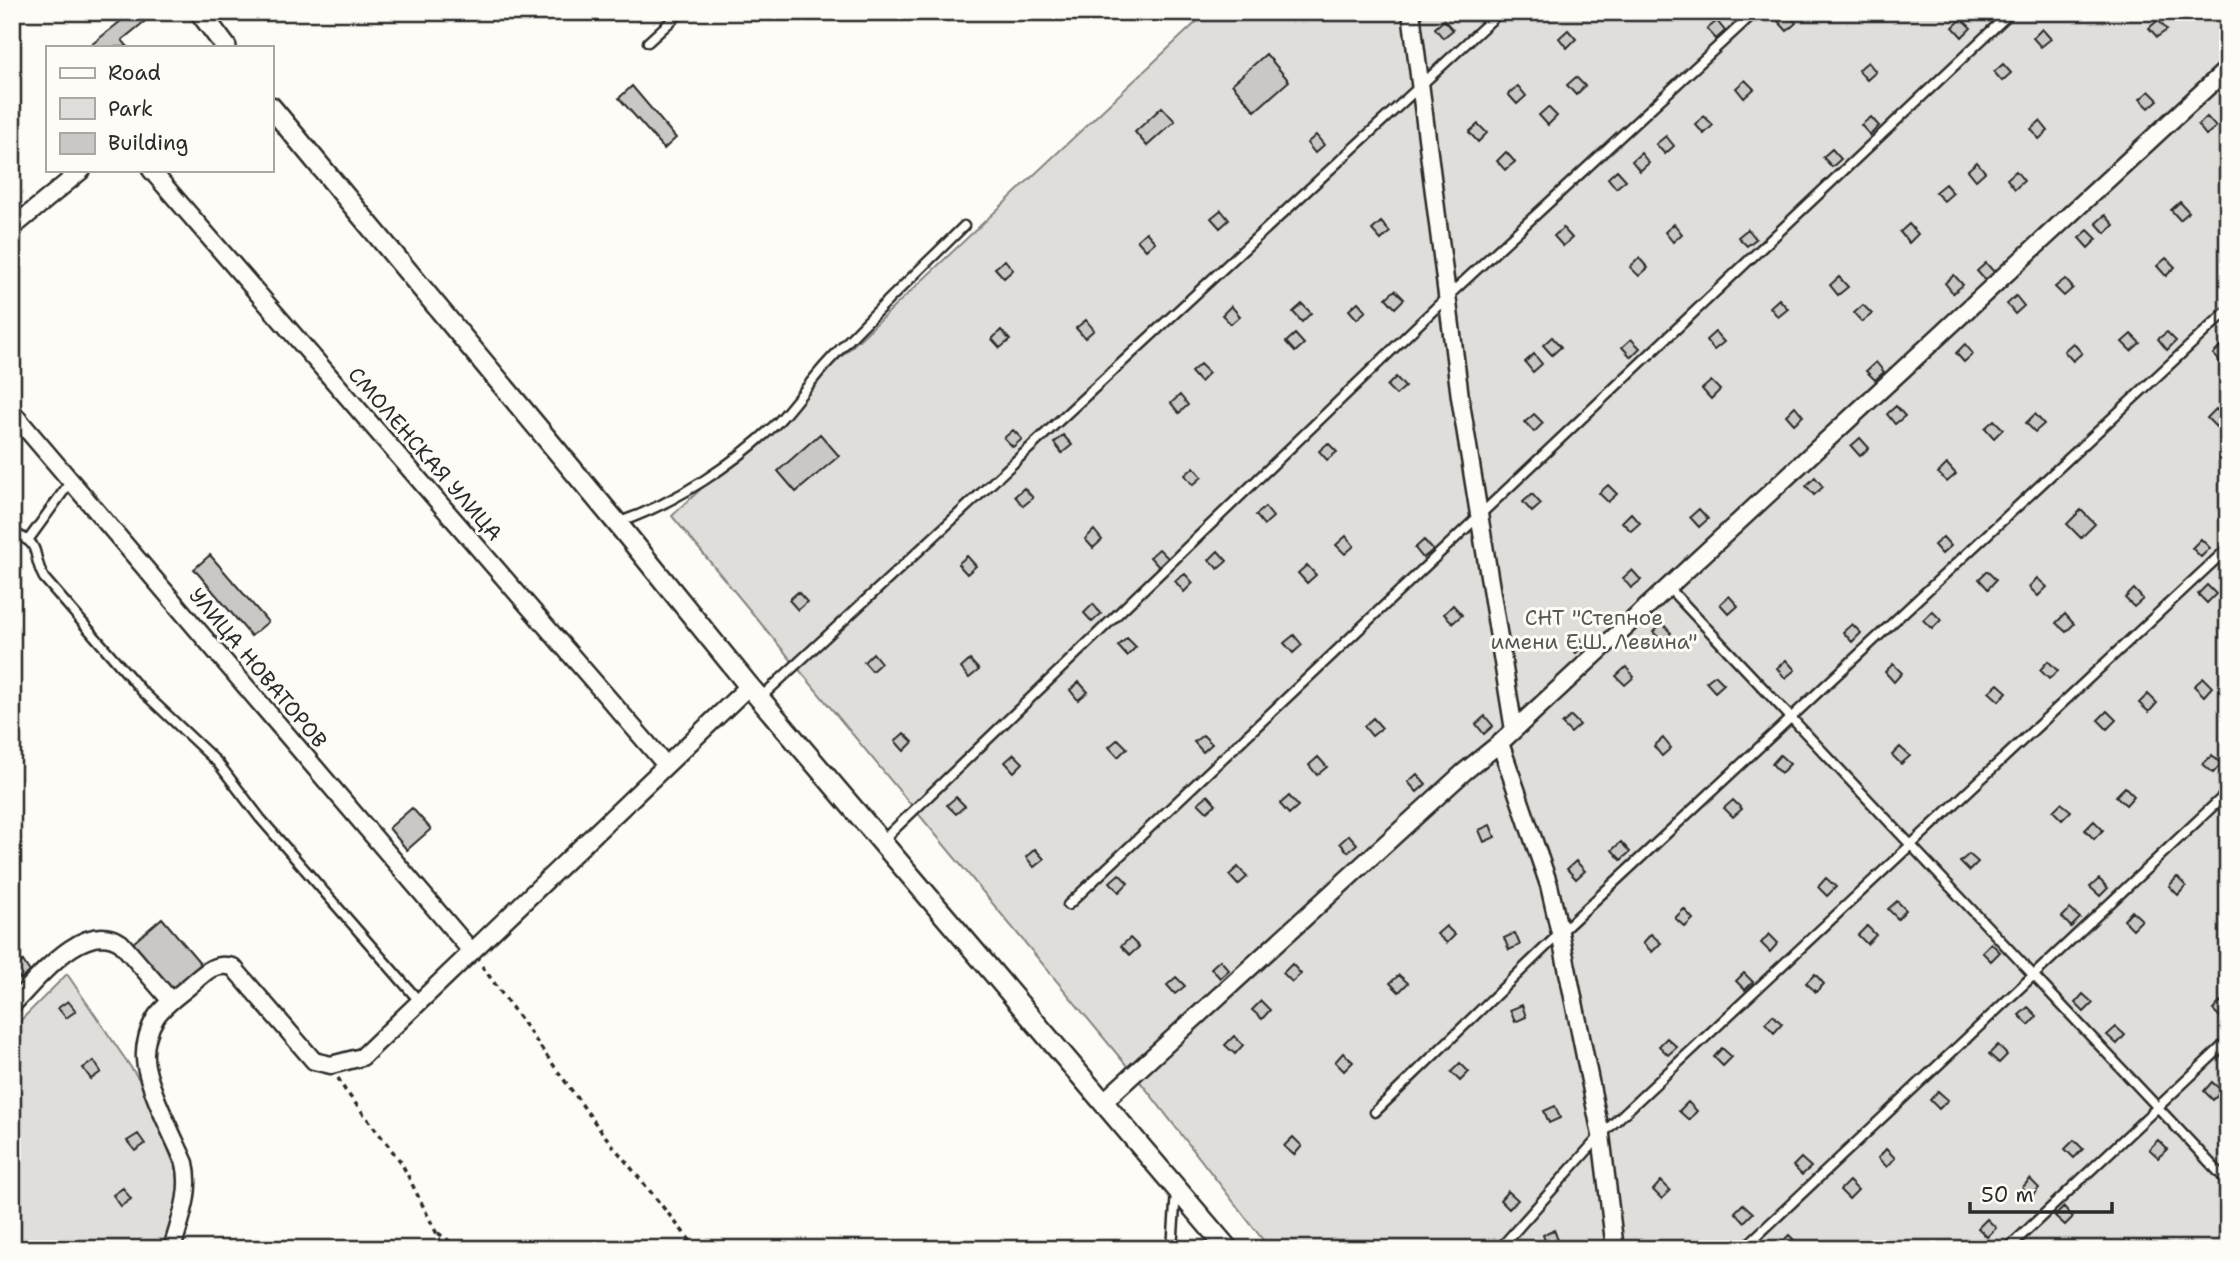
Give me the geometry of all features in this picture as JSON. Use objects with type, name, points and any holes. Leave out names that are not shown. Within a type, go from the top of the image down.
[{"type":"street","points":[[200,12],[225,46]]},
{"type":"street","points":[[1411,12],[1460,397],[1514,730]]},
{"type":"street","points":[[1102,1103],[1464,772],[1500,743],[2228,68]]},
{"type":"street","points":[[273,109],[617,523],[754,693],[1228,1249]]},
{"type":"street","points":[[12,228],[80,172]]},
{"type":"street","name":"СМОЛЕНСКАЯ УЛИЦА","points":[[152,172],[666,765]]},
{"type":"street","name":"УЛИЦА НОВАТОРОВ","points":[[12,412],[472,952]]},
{"type":"street","points":[[172,1249],[188,1191],[188,1175],[149,1077],[145,1058],[147,1038],[156,1017],[171,1001],[210,968],[223,964],[233,967],[314,1061],[331,1065],[362,1057],[666,765],[754,693]]},
{"type":"street","points":[[1500,743],[1549,886],[1560,933],[1601,1135],[1615,1249]]},
{"type":"street","points":[[12,1005],[67,951],[98,936],[112,937],[121,943],[171,1001]]},
{"type":"lane","points":[[648,42],[681,12]]},
{"type":"lane","points":[[754,693],[1500,12]]},
{"type":"lane","points":[[881,842],[1448,296],[1755,12]]},
{"type":"lane","points":[[1068,905],[2011,12]]},
{"type":"lane","points":[[617,523],[646,513],[709,476],[747,449],[779,420],[828,361],[964,226]]},
{"type":"lane","points":[[1375,1112],[1560,933],[2228,310]]},
{"type":"lane","points":[[29,539],[71,481]]},
{"type":"lane","points":[[12,533],[29,539],[34,546],[37,566],[44,579],[142,691],[218,763],[260,818],[420,1002]]},
{"type":"lane","points":[[1502,1247],[1601,1135],[2228,548]]},
{"type":"lane","points":[[1668,587],[2228,1182]]},
{"type":"lane","points":[[1743,1249],[2228,792]]},
{"type":"lane","points":[[2007,1249],[2228,1041]]},
{"type":"lane","points":[[1172,1249],[1176,1188]]},
{"type":"path","points":[[472,952],[601,1132],[697,1249]]},
{"type":"path","points":[[331,1065],[345,1090],[401,1162],[436,1231],[441,1249]]},
{"type":"path","points":[[436,1231],[461,1249]]},
{"type":"green space","name":"СНТ \"Степное имени Е.Ш. Левина\"","points":[[1207,12],[2228,12],[2228,1249],[1270,1249],[1146,1089],[672,516]]},
{"type":"green space","points":[[67,974],[147,1091],[184,1192],[167,1249],[12,1249],[12,1029]]},
{"type":"building","points":[[132,12],[155,13],[122,40],[127,46],[91,45]]},
{"type":"building","points":[[1169,12],[1169,17],[1129,14]]},
{"type":"building","points":[[1788,13],[1796,23],[1787,31],[1778,21]]},
{"type":"building","points":[[1962,19],[1971,28],[1962,37],[1953,27]]},
{"type":"building","points":[[1444,20],[1453,30],[1443,38],[1435,28]]},
{"type":"building","points":[[2158,20],[2167,30],[2157,37],[2149,28]]},
{"type":"building","points":[[1717,21],[1725,31],[1716,39],[1707,29]]},
{"type":"building","points":[[2042,29],[2051,39],[2041,47],[2033,38]]},
{"type":"building","points":[[1568,30],[1576,39],[1567,48],[1559,38]]},
{"type":"building","points":[[1266,54],[1289,81],[1255,111],[1232,84]]},
{"type":"building","points":[[1868,62],[1876,72],[1867,80],[1858,70]]},
{"type":"building","points":[[2003,64],[2011,73],[2002,81],[1994,72]]},
{"type":"building","points":[[1576,77],[1585,86],[1576,95],[1567,85]]},
{"type":"building","points":[[1745,80],[1754,89],[1744,98],[1736,88]]},
{"type":"building","points":[[632,86],[676,138],[664,149],[619,98]]},
{"type":"building","points":[[1518,86],[1526,96],[1517,104],[1508,94]]},
{"type":"building","points":[[2149,91],[2158,100],[2149,108],[2140,99]]},
{"type":"building","points":[[1162,107],[1175,121],[1147,146],[1135,132]]},
{"type":"building","points":[[1548,107],[1557,116],[1548,125],[1539,115]]},
{"type":"building","points":[[1704,116],[1713,125],[1704,134],[1695,124]]},
{"type":"building","points":[[1871,117],[1879,126],[1870,135],[1861,125]]},
{"type":"building","points":[[2207,117],[2216,127],[2206,135],[2198,125]]},
{"type":"building","points":[[2040,121],[2048,131],[2039,139],[2031,129]]},
{"type":"building","points":[[1478,124],[1487,133],[1478,142],[1469,132]]},
{"type":"building","points":[[1316,135],[1324,145],[1315,153],[1307,143]]},
{"type":"building","points":[[1666,136],[1674,146],[1665,154],[1656,144]]},
{"type":"building","points":[[1832,149],[1841,159],[1832,167],[1823,157]]},
{"type":"building","points":[[1506,152],[1515,162],[1505,170],[1497,161]]},
{"type":"building","points":[[1641,153],[1649,163],[1640,171],[1632,161]]},
{"type":"building","points":[[1977,162],[1985,172],[1976,180],[1968,170]]},
{"type":"building","points":[[1617,170],[1626,180],[1616,188],[1608,178]]},
{"type":"building","points":[[2016,171],[2024,181],[2015,189],[2007,179]]},
{"type":"building","points":[[1945,184],[1953,193],[1944,201],[1935,192]]},
{"type":"building","points":[[2180,202],[2189,212],[2180,220],[2171,210]]},
{"type":"building","points":[[1221,210],[1229,220],[1220,228],[1211,218]]},
{"type":"building","points":[[2105,215],[2114,225],[2105,233],[2096,223]]},
{"type":"building","points":[[1381,222],[1390,232],[1381,240],[1372,230]]},
{"type":"building","points":[[1674,224],[1682,234],[1673,242],[1665,232]]},
{"type":"building","points":[[1909,224],[1918,234],[1909,243],[1900,232]]},
{"type":"building","points":[[1563,228],[1572,238],[1563,246],[1554,236]]},
{"type":"building","points":[[1748,229],[1756,239],[1747,246],[1738,237]]},
{"type":"building","points":[[2088,230],[2097,239],[2088,248],[2079,238]]},
{"type":"building","points":[[1146,232],[1155,242],[1146,250],[1137,240]]},
{"type":"building","points":[[1639,258],[1648,268],[1639,276],[1630,267]]},
{"type":"building","points":[[2166,258],[2175,267],[2166,276],[2157,266]]},
{"type":"building","points":[[1005,260],[1013,270],[1004,278],[995,268]]},
{"type":"building","points":[[1986,263],[1995,273],[1986,281],[1977,271]]},
{"type":"building","points":[[1954,275],[1963,285],[1953,293],[1945,283]]},
{"type":"building","points":[[1839,277],[1848,287],[1838,295],[1830,285]]},
{"type":"building","points":[[2065,279],[2073,288],[2064,296],[2055,287]]},
{"type":"building","points":[[1395,290],[1404,299],[1395,308],[1386,298]]},
{"type":"building","points":[[2016,296],[2024,306],[2015,314],[2007,304]]},
{"type":"building","points":[[1779,299],[1788,309],[1778,317],[1770,307]]},
{"type":"building","points":[[1358,302],[1366,311],[1357,319],[1349,310]]},
{"type":"building","points":[[1302,304],[1311,313],[1302,322],[1293,312]]},
{"type":"building","points":[[1863,305],[1872,314],[1862,322],[1854,313]]},
{"type":"building","points":[[1231,306],[1240,316],[1231,324],[1222,315]]},
{"type":"building","points":[[1086,320],[1094,330],[1085,338],[1076,328]]},
{"type":"building","points":[[1001,330],[1010,340],[1000,348],[992,339]]},
{"type":"building","points":[[1715,332],[1724,342],[1714,350],[1706,340]]},
{"type":"building","points":[[2167,332],[2176,341],[2167,350],[2158,339]]},
{"type":"building","points":[[1295,334],[1304,344],[1295,352],[1286,342]]},
{"type":"building","points":[[2131,334],[2140,343],[2131,351],[2122,342]]},
{"type":"building","points":[[1552,337],[1561,347],[1552,355],[1543,345]]},
{"type":"building","points":[[1631,339],[1640,348],[1631,357],[1622,347]]},
{"type":"building","points":[[2073,343],[2082,353],[2073,361],[2064,351]]},
{"type":"building","points":[[1965,344],[1973,354],[1964,362],[1956,353]]},
{"type":"building","points":[[2221,346],[2228,352],[2228,358],[2222,364],[2213,354]]},
{"type":"building","points":[[1534,354],[1542,364],[1533,372],[1525,362]]},
{"type":"building","points":[[1876,362],[1884,372],[1875,380],[1866,371]]},
{"type":"building","points":[[1200,364],[1209,373],[1200,382],[1191,372]]},
{"type":"building","points":[[1396,377],[1405,387],[1396,395],[1387,386]]},
{"type":"building","points":[[1711,381],[1720,390],[1711,399],[1702,389]]},
{"type":"building","points":[[1180,395],[1188,405],[1179,413],[1171,403]]},
{"type":"building","points":[[1795,406],[1803,416],[1794,424],[1786,415]]},
{"type":"building","points":[[1896,406],[1905,416],[1895,424],[1887,414]]},
{"type":"building","points":[[2216,409],[2225,418],[2216,427],[2207,418]]},
{"type":"building","points":[[1534,414],[1543,423],[1534,432],[1525,422]]},
{"type":"building","points":[[2035,414],[2044,424],[2035,432],[2026,423]]},
{"type":"building","points":[[1994,420],[2003,429],[1994,438],[1985,428]]},
{"type":"building","points":[[1013,430],[1022,439],[1013,447],[1004,438]]},
{"type":"building","points":[[820,434],[839,456],[796,492],[778,471]]},
{"type":"building","points":[[1063,435],[1072,445],[1062,453],[1054,443]]},
{"type":"building","points":[[1860,438],[1869,448],[1860,456],[1851,446]]},
{"type":"building","points":[[1328,443],[1337,452],[1327,460],[1319,451]]},
{"type":"building","points":[[1947,464],[1956,474],[1947,482],[1938,473]]},
{"type":"building","points":[[1194,467],[1202,477],[1193,485],[1185,475]]},
{"type":"building","points":[[1815,477],[1823,487],[1814,495],[1806,486]]},
{"type":"building","points":[[1608,485],[1617,494],[1608,502],[1599,493]]},
{"type":"building","points":[[1024,488],[1033,498],[1023,506],[1015,496]]},
{"type":"building","points":[[1532,494],[1541,504],[1532,512],[1523,502]]},
{"type":"building","points":[[1265,507],[1273,517],[1264,525],[1256,515]]},
{"type":"building","points":[[1699,509],[1708,519],[1699,527],[1690,517]]},
{"type":"building","points":[[2081,510],[2095,524],[2081,538],[2067,524]]},
{"type":"building","points":[[1631,513],[1640,523],[1631,531],[1622,522]]},
{"type":"building","points":[[1094,530],[1102,540],[1093,548],[1085,539]]},
{"type":"building","points":[[1346,536],[1354,546],[1345,554],[1336,545]]},
{"type":"building","points":[[1943,537],[1951,546],[1942,554],[1934,545]]},
{"type":"building","points":[[2201,539],[2210,548],[2201,557],[2192,548]]},
{"type":"building","points":[[1424,540],[1433,550],[1423,558],[1415,548]]},
{"type":"building","points":[[1159,549],[1168,558],[1159,567],[1150,557]]},
{"type":"building","points":[[1218,551],[1227,561],[1218,569],[1209,560]]},
{"type":"building","points":[[210,555],[268,622],[251,636],[194,569]]},
{"type":"building","points":[[967,556],[976,566],[967,574],[958,564]]},
{"type":"building","points":[[1307,565],[1316,575],[1307,583],[1298,573]]},
{"type":"building","points":[[1632,570],[1641,580],[1631,588],[1623,578]]},
{"type":"building","points":[[1987,571],[1996,580],[1988,589],[1979,579]]},
{"type":"building","points":[[1185,574],[1193,583],[1184,592],[1175,581]]},
{"type":"building","points":[[2037,578],[2047,587],[2038,596],[2029,587]]},
{"type":"building","points":[[2207,585],[2216,594],[2207,603],[2198,594]]},
{"type":"building","points":[[2134,589],[2143,599],[2134,607],[2125,598]]},
{"type":"building","points":[[798,592],[807,602],[798,610],[789,600]]},
{"type":"building","points":[[1729,596],[1738,606],[1729,614],[1720,604]]},
{"type":"building","points":[[1093,604],[1101,614],[1092,622],[1084,613]]},
{"type":"building","points":[[1453,605],[1462,615],[1453,623],[1444,614]]},
{"type":"building","points":[[1932,611],[1941,620],[1932,629],[1923,620]]},
{"type":"building","points":[[2065,614],[2074,624],[2066,632],[2056,623]]},
{"type":"building","points":[[1662,623],[1671,633],[1662,641],[1653,632]]},
{"type":"building","points":[[1852,624],[1861,633],[1852,642],[1843,632]]},
{"type":"building","points":[[1294,635],[1302,645],[1293,653],[1284,643]]},
{"type":"building","points":[[1576,635],[1585,645],[1576,653],[1567,643]]},
{"type":"building","points":[[1127,638],[1136,647],[1127,656],[1118,646]]},
{"type":"building","points":[[873,653],[881,663],[872,671],[864,662]]},
{"type":"building","points":[[970,660],[979,670],[969,678],[961,668]]},
{"type":"building","points":[[1786,660],[1795,670],[1785,678],[1777,668]]},
{"type":"building","points":[[2048,661],[2058,671],[2049,679],[2040,670]]},
{"type":"building","points":[[1893,664],[1902,673],[1894,682],[1885,672]]},
{"type":"building","points":[[1626,667],[1634,677],[1625,685],[1616,676]]},
{"type":"building","points":[[1715,675],[1724,684],[1715,692],[1706,682]]},
{"type":"building","points":[[2203,678],[2212,687],[2204,696],[2194,686]]},
{"type":"building","points":[[1079,682],[1088,692],[1078,700],[1070,690]]},
{"type":"building","points":[[1998,684],[2007,692],[1999,701],[1989,692]]},
{"type":"building","points":[[2148,694],[2157,703],[2149,712],[2139,703]]},
{"type":"building","points":[[2107,711],[2116,720],[2107,729],[2098,720]]},
{"type":"building","points":[[1485,716],[1493,726],[1484,734],[1476,724]]},
{"type":"building","points":[[1571,716],[1580,725],[1571,733],[1562,724]]},
{"type":"building","points":[[1373,718],[1382,728],[1372,736],[1364,726]]},
{"type":"building","points":[[904,733],[913,742],[904,751],[895,741]]},
{"type":"building","points":[[1203,735],[1212,744],[1203,752],[1194,742]]},
{"type":"building","points":[[1663,738],[1671,748],[1662,756],[1654,746]]},
{"type":"building","points":[[1118,739],[1127,748],[1118,757],[1109,747]]},
{"type":"building","points":[[1900,747],[1910,756],[1901,764],[1892,755]]},
{"type":"building","points":[[1014,754],[1023,763],[1014,772],[1005,762]]},
{"type":"building","points":[[1780,755],[1790,764],[1781,773],[1772,764]]},
{"type":"building","points":[[2212,755],[2221,764],[2213,773],[2203,764]]},
{"type":"building","points":[[1318,757],[1327,767],[1317,775],[1309,765]]},
{"type":"building","points":[[1417,774],[1426,784],[1417,792],[1408,782]]},
{"type":"building","points":[[2125,787],[2134,796],[2126,805],[2116,796]]},
{"type":"building","points":[[1208,795],[1216,804],[1207,812],[1198,803]]},
{"type":"building","points":[[1289,796],[1298,806],[1289,814],[1280,804]]},
{"type":"building","points":[[956,797],[965,806],[956,814],[947,805]]},
{"type":"building","points":[[1733,800],[1742,809],[1733,817],[1724,808]]},
{"type":"building","points":[[2061,803],[2071,811],[2062,820],[2053,811]]},
{"type":"building","points":[[412,808],[431,829],[407,850],[389,828]]},
{"type":"building","points":[[2094,821],[2103,830],[2094,839],[2085,830]]},
{"type":"building","points":[[1490,825],[1495,837],[1484,842],[1479,830]]},
{"type":"building","points":[[1349,835],[1357,844],[1348,852],[1340,843]]},
{"type":"building","points":[[1621,842],[1630,852],[1621,860],[1612,850]]},
{"type":"building","points":[[1035,849],[1044,859],[1034,867],[1026,857]]},
{"type":"building","points":[[1969,854],[1978,862],[1969,871],[1960,862]]},
{"type":"building","points":[[1576,861],[1585,871],[1576,879],[1567,869]]},
{"type":"building","points":[[1238,867],[1247,877],[1238,885],[1229,875]]},
{"type":"building","points":[[1119,874],[1128,883],[1119,892],[1110,882]]},
{"type":"building","points":[[2177,877],[2186,886],[2178,895],[2169,886]]},
{"type":"building","points":[[1826,878],[1836,887],[1827,896],[1818,887]]},
{"type":"building","points":[[2099,879],[2108,888],[2100,896],[2090,887]]},
{"type":"building","points":[[1897,901],[1906,910],[1898,919],[1888,909]]},
{"type":"building","points":[[1684,909],[1693,919],[1685,927],[1675,918]]},
{"type":"building","points":[[2070,909],[2080,918],[2071,927],[2062,917]]},
{"type":"building","points":[[2132,911],[2142,920],[2133,929],[2124,920]]},
{"type":"building","points":[[162,918],[201,964],[172,989],[133,943]]},
{"type":"building","points":[[1446,926],[1455,935],[1447,943],[1437,934]]},
{"type":"building","points":[[1867,926],[1876,935],[1867,944],[1858,935]]},
{"type":"building","points":[[1515,933],[1520,945],[1509,950],[1504,938]]},
{"type":"building","points":[[1651,934],[1661,943],[1652,952],[1643,943]]},
{"type":"building","points":[[1769,934],[1778,943],[1770,952],[1761,943]]},
{"type":"building","points":[[1130,938],[1139,947],[1130,955],[1121,946]]},
{"type":"building","points":[[1991,943],[2000,952],[1991,961],[1982,952]]},
{"type":"building","points":[[1220,960],[1229,970],[1220,978],[1211,968]]},
{"type":"building","points":[[23,961],[30,972],[20,979],[13,968]]},
{"type":"building","points":[[1292,964],[1301,974],[1292,982],[1283,973]]},
{"type":"building","points":[[1744,973],[1753,982],[1745,990],[1736,981]]},
{"type":"building","points":[[1815,974],[1824,984],[1816,992],[1806,983]]},
{"type":"building","points":[[1399,975],[1408,983],[1399,992],[1390,983]]},
{"type":"building","points":[[1176,977],[1185,986],[1175,994],[1167,985]]},
{"type":"building","points":[[2083,994],[2093,1003],[2084,1012],[2075,1003]]},
{"type":"building","points":[[68,1001],[76,1011],[66,1018],[58,1008]]},
{"type":"building","points":[[1261,1001],[1270,1010],[1262,1019],[1252,1010]]},
{"type":"building","points":[[2221,1001],[2228,1008],[2228,1013],[2222,1019],[2213,1010]]},
{"type":"building","points":[[1522,1005],[1526,1017],[1515,1022],[1510,1010]]},
{"type":"building","points":[[2028,1007],[2037,1016],[2029,1025],[2019,1015]]},
{"type":"building","points":[[1773,1015],[1782,1024],[1774,1033],[1765,1023]]},
{"type":"building","points":[[2116,1027],[2125,1035],[2117,1044],[2107,1035]]},
{"type":"building","points":[[1234,1036],[1243,1045],[1235,1054],[1225,1045]]},
{"type":"building","points":[[1667,1038],[1677,1047],[1668,1055],[1659,1046]]},
{"type":"building","points":[[1998,1045],[2007,1055],[1999,1063],[1989,1054]]},
{"type":"building","points":[[1722,1048],[1732,1057],[1723,1066],[1714,1057]]},
{"type":"building","points":[[1343,1053],[1353,1062],[1344,1071],[1335,1062]]},
{"type":"building","points":[[94,1061],[101,1072],[91,1079],[83,1068]]},
{"type":"building","points":[[1460,1063],[1469,1072],[1460,1081],[1451,1072]]},
{"type":"building","points":[[2212,1082],[2222,1091],[2213,1100],[2204,1091]]},
{"type":"building","points":[[1938,1091],[1948,1100],[1939,1109],[1930,1100]]},
{"type":"building","points":[[1688,1102],[1697,1111],[1689,1120],[1679,1111]]},
{"type":"building","points":[[1555,1106],[1560,1118],[1549,1123],[1544,1111]]},
{"type":"building","points":[[138,1134],[145,1144],[135,1151],[127,1141]]},
{"type":"building","points":[[1293,1137],[1302,1146],[1294,1155],[1284,1146]]},
{"type":"building","points":[[2074,1140],[2083,1149],[2074,1158],[2065,1149]]},
{"type":"building","points":[[2158,1140],[2167,1149],[2159,1158],[2149,1149]]},
{"type":"building","points":[[1886,1149],[1895,1158],[1887,1167],[1878,1158]]},
{"type":"building","points":[[1801,1158],[1811,1167],[1802,1175],[1793,1166]]},
{"type":"building","points":[[2030,1179],[2039,1188],[2031,1197],[2022,1188]]},
{"type":"building","points":[[1661,1181],[1670,1190],[1662,1199],[1653,1190]]},
{"type":"building","points":[[1849,1181],[1858,1190],[1849,1199],[1840,1190]]},
{"type":"building","points":[[123,1188],[131,1199],[121,1206],[113,1195]]},
{"type":"building","points":[[1508,1191],[1518,1200],[1509,1209],[1500,1200]]},
{"type":"building","points":[[1743,1204],[1753,1213],[1744,1222],[1735,1212]]},
{"type":"building","points":[[2064,1207],[2073,1217],[2065,1225],[2055,1216]]},
{"type":"building","points":[[1987,1219],[1996,1228],[1987,1237],[1978,1228]]},
{"type":"building","points":[[1554,1230],[1559,1242],[1547,1247],[1543,1235]]},
{"type":"building","points":[[1789,1235],[1798,1244],[1793,1249],[1785,1249],[1780,1244]]}]
